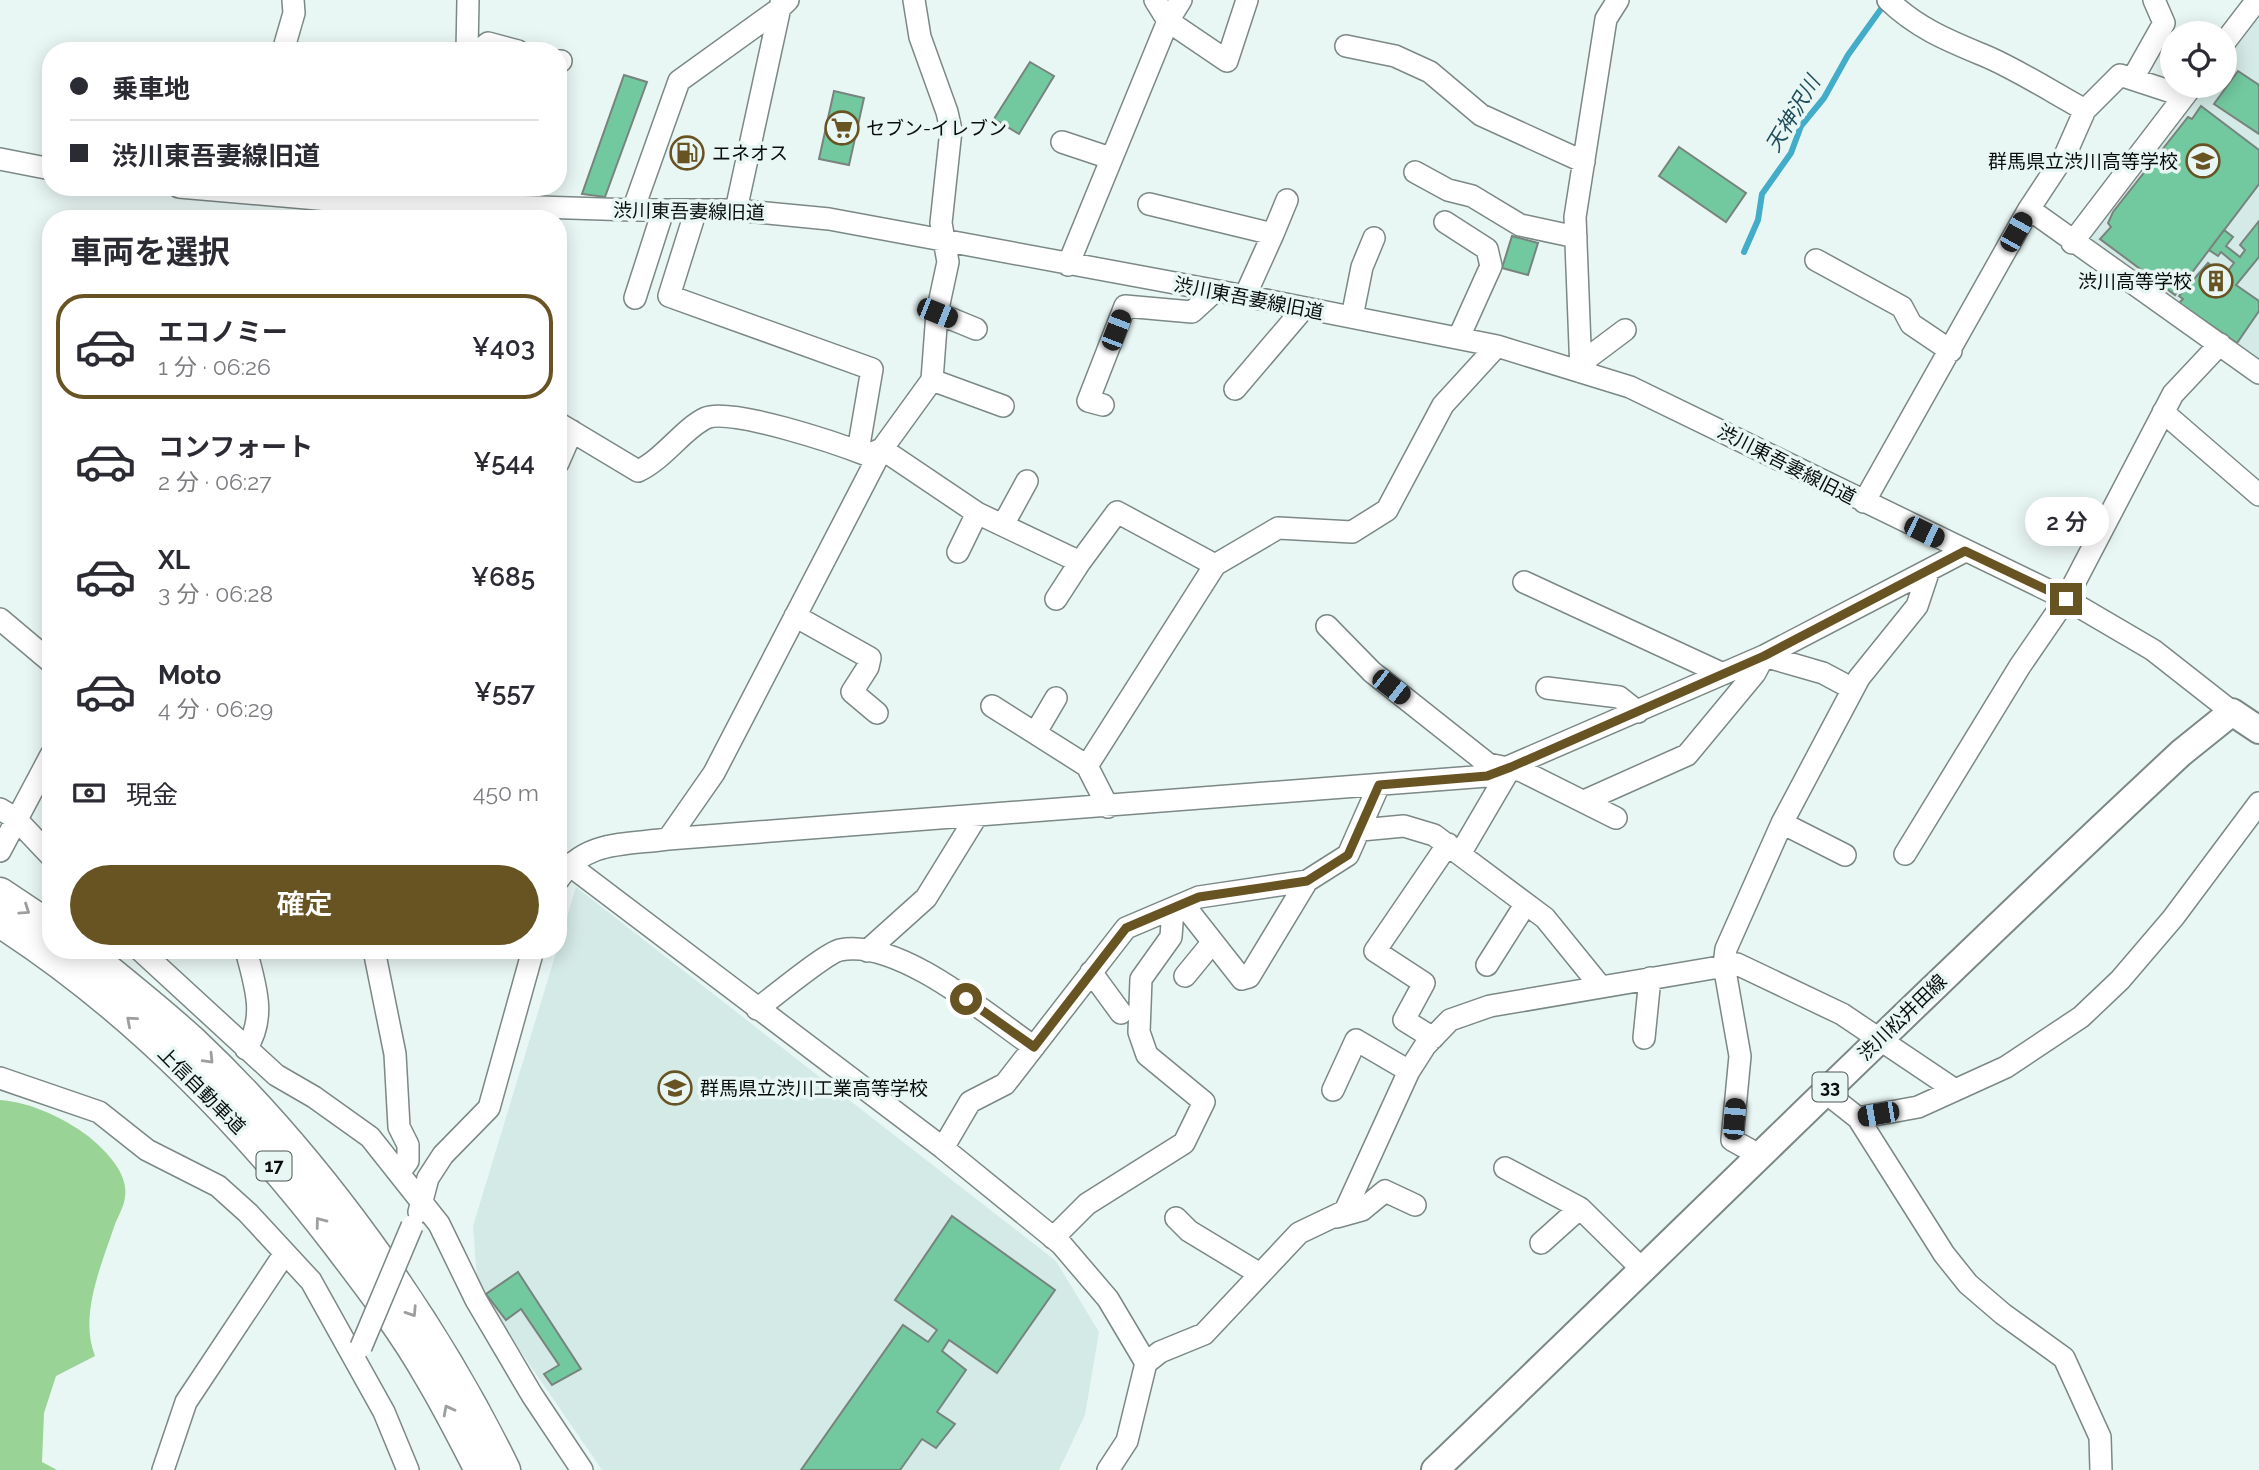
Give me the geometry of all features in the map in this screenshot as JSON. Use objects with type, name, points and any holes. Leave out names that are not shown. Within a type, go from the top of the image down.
[{"type":"highway","points":[[0,893],[42,921]]},
{"type":"highway","name":"上信自動車道","points":[[0,922],[42,953]]},
{"type":"highway","name":"上信自動車道","points":[[51,959],[107,1000],[174,1059],[299,1195],[364,1279],[430,1375],[481,1470]]},
{"type":"highway","name":"上信自動車道","points":[[94,959],[193,1042],[254,1106],[313,1175],[370,1247],[445,1362],[505,1470]]},
{"type":"main road","points":[[2232,712],[2259,730]]},
{"type":"main road","name":"渋川松井田線","points":[[1435,1470],[1644,1271],[1879,1038],[2181,753],[2232,712]]},
{"type":"street","points":[[286,42],[294,13],[293,0]]},
{"type":"street","points":[[467,42],[468,0]]},
{"type":"street","points":[[668,839],[714,773],[882,449],[932,380],[937,313],[948,261],[943,240],[951,130],[920,37],[914,0]]},
{"type":"street","points":[[1155,0],[1168,21],[1227,61],[1247,0]]},
{"type":"street","points":[[1068,265],[1168,21],[1181,0]]},
{"type":"street","points":[[1581,372],[1575,217],[1606,19],[1618,0]]},
{"type":"street","points":[[2133,78],[2164,23],[2154,0]]},
{"type":"street","points":[[2237,26],[2257,0]]},
{"type":"street","points":[[736,210],[783,3]]},
{"type":"street","points":[[632,211],[679,81],[783,3]]},
{"type":"street","points":[[1893,4],[1942,40],[1992,59],[2085,110]]},
{"type":"street","points":[[1346,46],[1395,56],[1430,72],[1481,115],[1584,162]]},
{"type":"street","points":[[1864,502],[2029,209],[2066,153],[2085,110],[2120,75],[2160,84]]},
{"type":"street","points":[[2072,243],[2183,98]]},
{"type":"street","points":[[1062,142],[1110,158]]},
{"type":"street","points":[[0,159],[42,167]]},
{"type":"street","points":[[1415,172],[1448,190],[1472,196],[1520,225],[1576,237]]},
{"type":"street","name":"渋川東吾妻線旧道","points":[[288,196],[402,210],[466,196],[540,210]]},
{"type":"street","points":[[1245,296],[1287,201]]},
{"type":"street","points":[[1149,204],[1273,234]]},
{"type":"street","points":[[2029,209],[2072,243],[2259,373]]},
{"type":"street","points":[[696,210],[669,296],[872,369],[858,451]]},
{"type":"street","name":"渋川東吾妻線旧道","points":[[567,213],[736,210],[829,219],[1497,346],[1630,387],[2066,599],[2153,650],[2232,712]]},
{"type":"street","points":[[635,298],[663,211]]},
{"type":"street","points":[[1445,222],[1488,248],[1491,266],[1459,337]]},
{"type":"street","points":[[1352,317],[1362,267],[1374,238]]},
{"type":"street","points":[[1816,260],[1902,307],[1911,324],[1951,351]]},
{"type":"street","points":[[1103,405],[1088,401],[1125,306],[1192,312],[1216,291]]},
{"type":"street","points":[[1235,389],[1304,308]]},
{"type":"street","points":[[937,313],[976,329]]},
{"type":"street","points":[[1581,372],[1589,357],[1625,330]]},
{"type":"street","points":[[1905,854],[2020,666],[2066,599],[2172,394],[2220,344]]},
{"type":"street","points":[[1087,766],[1215,565],[1278,528],[1352,532],[1387,510],[1443,405],[1497,346]]},
{"type":"street","points":[[932,380],[1003,407]]},
{"type":"street","points":[[2163,412],[2259,495]]},
{"type":"street","points":[[567,429],[638,471],[652,465],[705,418],[724,415],[867,454],[882,449]]},
{"type":"street","points":[[882,449],[977,513],[1080,562]]},
{"type":"street","points":[[1003,525],[1027,481]]},
{"type":"street","points":[[1056,599],[1117,512],[1215,565]]},
{"type":"street","points":[[958,552],[977,513]]},
{"type":"street","points":[[567,869],[589,850],[668,839],[1487,776],[1764,656],[1928,573],[1965,551]]},
{"type":"street","points":[[1759,1155],[1732,1140],[1740,1056],[1724,965],[1726,949],[1782,823],[1853,689],[1917,606],[1928,573]]},
{"type":"street","points":[[1524,582],[1723,674]]},
{"type":"street","points":[[794,616],[870,658],[868,667],[852,692],[877,713]]},
{"type":"street","points":[[0,619],[42,654]]},
{"type":"street","points":[[1327,626],[1372,672],[1488,764],[1511,767],[1616,818]]},
{"type":"street","points":[[1764,656],[1823,674],[1853,689]]},
{"type":"street","points":[[1584,801],[1687,755],[1755,673],[1764,656]]},
{"type":"street","points":[[1547,688],[1619,697],[1638,712]]},
{"type":"street","points":[[1036,732],[1056,698]]},
{"type":"street","points":[[992,706],[1087,766],[1108,807]]},
{"type":"street","points":[[0,851],[8,814],[42,767]]},
{"type":"street","points":[[1433,1038],[1404,1020],[1424,983],[1375,951],[1454,849],[1511,767]]},
{"type":"street","points":[[943,1148],[970,1102],[1005,1084],[1126,928],[1199,897],[1307,881],[1348,855],[1379,785]]},
{"type":"street","points":[[1858,1118],[1918,1107],[2006,1067],[2081,1017],[2119,980],[2173,918],[2259,803]]},
{"type":"street","points":[[8,814],[42,847]]},
{"type":"street","points":[[867,951],[926,898],[976,817]]},
{"type":"street","points":[[1782,823],[1845,855]]},
{"type":"street","points":[[1361,830],[1404,825],[1434,835],[1545,918],[1601,987]]},
{"type":"street","points":[[567,875],[757,1009],[943,1148],[1053,1238],[1108,1299],[1146,1363]]},
{"type":"street","points":[[1178,906],[1242,979],[1250,976],[1307,881]]},
{"type":"street","points":[[1487,965],[1525,905]]},
{"type":"street","points":[[1053,1238],[1087,1204],[1184,1143],[1204,1102],[1147,1055],[1139,1032],[1141,979],[1171,937],[1178,906]]},
{"type":"street","points":[[1185,976],[1212,943]]},
{"type":"street","points":[[757,1009],[839,950],[884,952],[943,984],[1034,1047]]},
{"type":"street","points":[[150,959],[276,1075],[314,1097],[370,1137],[439,1224],[476,1300],[532,1395],[582,1470]]},
{"type":"street","points":[[246,1049],[257,1033],[260,1011],[248,959]]},
{"type":"street","points":[[376,959],[395,1054],[399,1127],[408,1145],[408,1161],[399,1173]]},
{"type":"street","points":[[357,1350],[422,1204],[428,1178],[443,1156],[489,1108],[530,959]]},
{"type":"street","points":[[1108,1470],[1127,1441],[1146,1363],[1160,1352],[1204,1334],[1299,1233],[1345,1211],[1409,1070],[1450,1020],[1490,1006],[1737,964],[1819,1002],[1879,1038],[1955,1090]]},
{"type":"street","points":[[1091,972],[1121,1013]]},
{"type":"street","points":[[1644,1038],[1650,978]]},
{"type":"street","points":[[1333,1090],[1356,1040],[1409,1070]]},
{"type":"street","points":[[0,1077],[99,1112],[146,1150],[218,1186],[311,1281],[357,1350],[408,1470]]},
{"type":"street","points":[[1825,1092],[1858,1118],[1944,1254],[1968,1284],[2003,1314],[2064,1358],[2100,1437],[2101,1470]]},
{"type":"street","points":[[1505,1168],[1580,1208],[1644,1271]]},
{"type":"street","points":[[1325,1221],[1362,1210],[1385,1191],[1415,1205]]},
{"type":"street","points":[[1541,1244],[1580,1208]]},
{"type":"street","points":[[1176,1218],[1189,1231],[1260,1274]]},
{"type":"street","points":[[163,1470],[186,1402],[285,1253]]},
{"type":"shaded area","name":"群馬県立渋川高等学校","points":[[2259,13],[2259,364],[2089,237],[2195,98],[2237,98],[2237,42]]},
{"type":"shaded area","name":"群馬県立渋川工業高等学校","points":[[576,887],[1056,1261],[1099,1332],[1085,1415],[1059,1470],[602,1470],[494,1313],[477,1280],[473,1226],[554,959],[567,959],[567,917]]},
{"type":"green space","points":[[0,1100],[46,1112],[88,1136],[102,1148],[120,1171],[125,1188],[123,1205],[94,1291],[89,1324],[95,1356],[56,1376],[44,1413],[42,1462],[57,1470],[0,1470]]},
{"type":"building","points":[[1030,62],[1054,76],[1019,134],[994,119]]},
{"type":"building","points":[[2237,72],[2259,85],[2259,134],[2214,104],[2218,98],[2237,98]]},
{"type":"building","points":[[624,75],[647,82],[605,197],[582,194]]},
{"type":"building","name":"セブン-イレブン","points":[[834,91],[864,98],[849,165],[819,159]]},
{"type":"building","points":[[2201,106],[2259,150],[2259,184],[2175,295],[2100,239],[2111,227],[2108,223],[2113,212],[2188,117],[2192,119]]},
{"type":"building","points":[[1679,147],[1746,193],[1726,222],[1659,176]]},
{"type":"building","name":"渋川高等学校","points":[[2259,221],[2259,257],[2236,285],[2259,301],[2259,311],[2237,343],[2179,303],[2183,299],[2179,296],[2208,263],[2224,276],[2234,263],[2221,252],[2218,256],[2209,250],[2224,230],[2233,237],[2226,246],[2240,257],[2245,250],[2240,245]]},
{"type":"building","points":[[1512,236],[1538,243],[1528,275],[1502,268]]},
{"type":"building","points":[[952,1216],[1055,1290],[997,1373],[949,1340],[942,1351],[966,1370],[937,1412],[955,1424],[936,1448],[922,1439],[900,1470],[801,1470],[903,1325],[928,1342],[937,1330],[895,1300]]},
{"type":"building","points":[[518,1272],[581,1369],[552,1385],[544,1374],[559,1365],[521,1309],[506,1320],[486,1294]]},
{"type":"waterway","name":"天神沢川","points":[[1744,252],[1758,220],[1762,194],[1791,153],[1801,126],[1824,98],[1848,55],[1886,2]]},
{"type":"place","name":"セブン-イレブン","points":[[842,128]]},
{"type":"place","name":"エネオス","points":[[687,153]]},
{"type":"place","name":"群馬県立渋川高等学校","points":[[2203,161]]},
{"type":"place","name":"渋川高等学校","points":[[2216,281]]},
{"type":"place","name":"群馬県立渋川工業高等学校","points":[[675,1088]]},
{"type":"route","points":[[966,999],[1034,1047],[1126,928],[1199,897],[1307,881],[1348,855],[1379,785],[1487,776],[1511,767],[1764,656],[1928,573],[1965,551],[2066,599]]}]
